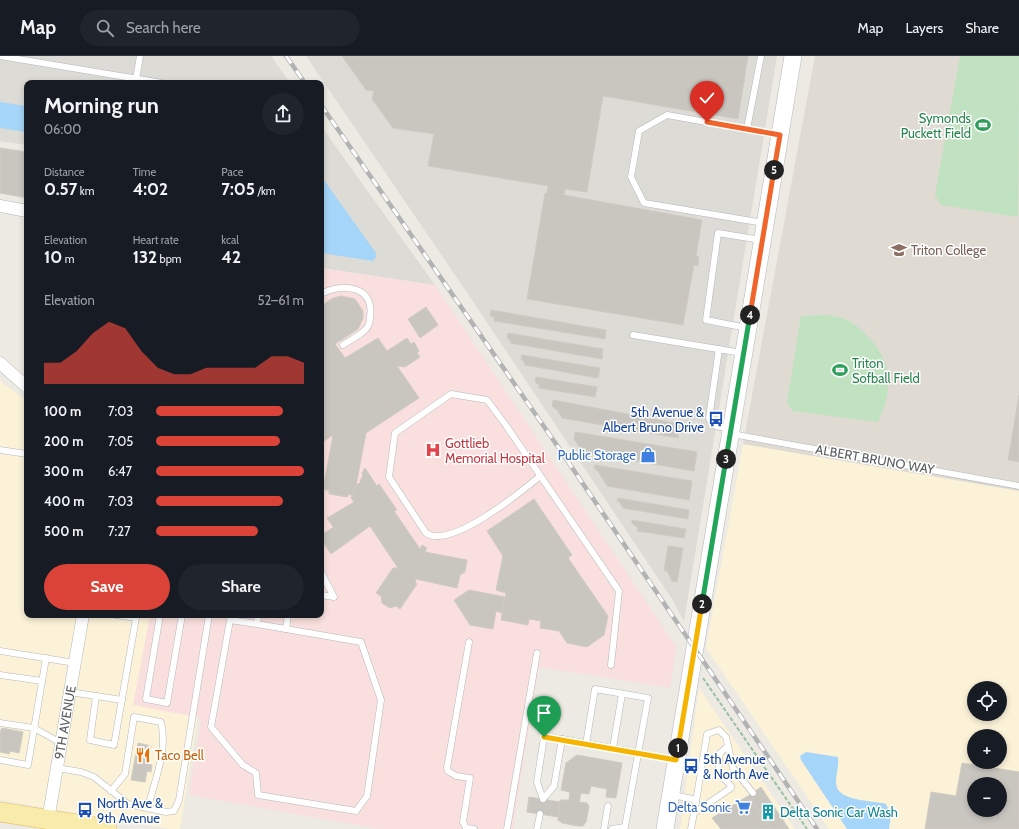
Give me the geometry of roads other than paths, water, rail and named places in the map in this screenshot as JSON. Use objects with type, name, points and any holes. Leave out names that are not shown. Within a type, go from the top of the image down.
[{"type":"main road","points":[[0,812],[47,824],[106,829]]},
{"type":"street","points":[[664,829],[792,56]]},
{"type":"street","points":[[0,206],[24,210]]},
{"type":"street","points":[[0,364],[24,384]]},
{"type":"street","name":"9TH AVENUE","points":[[47,824],[82,618]]},
{"type":"lane","points":[[0,56],[142,80]]},
{"type":"lane","points":[[136,79],[140,56]]},
{"type":"lane","points":[[747,129],[761,56]]},
{"type":"lane","points":[[765,223],[644,203],[631,177],[639,131],[667,115],[780,135]]},
{"type":"lane","points":[[748,329],[706,320],[718,233],[762,240]]},
{"type":"lane","points":[[324,293],[334,288],[352,288],[360,292],[370,304],[371,314],[366,329],[343,344]]},
{"type":"lane","points":[[633,335],[744,353]]},
{"type":"lane","name":"ALBERT BRUNO WAY","points":[[719,349],[709,418],[710,422],[714,426],[731,431],[1019,486]]},
{"type":"lane","points":[[540,476],[502,505],[464,529],[450,535],[430,535],[426,533],[389,477],[395,433],[451,394],[487,400],[540,476],[619,591],[611,665]]},
{"type":"lane","points":[[0,450],[24,454]]},
{"type":"lane","points":[[324,578],[334,597],[324,595]]},
{"type":"lane","points":[[96,696],[90,740],[114,745],[136,618]]},
{"type":"lane","points":[[160,618],[146,699],[167,703],[181,618]]},
{"type":"lane","points":[[57,768],[81,772],[94,777],[128,804],[166,812],[174,812],[178,800],[208,618]]},
{"type":"lane","points":[[256,624],[257,618]]},
{"type":"lane","points":[[286,629],[288,618]]},
{"type":"lane","points":[[230,620],[256,624],[361,642],[381,700],[367,796],[356,811],[258,795],[256,772],[243,765],[211,727],[230,620]]},
{"type":"lane","points":[[468,642],[447,768],[448,771],[456,776],[470,778],[463,822],[466,828],[474,829]]},
{"type":"lane","points":[[0,651],[75,663]]},
{"type":"lane","points":[[507,829],[537,653]]},
{"type":"lane","points":[[0,760],[28,765],[46,658]]},
{"type":"lane","points":[[0,675],[42,681]]},
{"type":"lane","points":[[586,744],[595,689],[648,698],[625,827],[612,829]]},
{"type":"lane","points":[[70,692],[122,700]]},
{"type":"lane","points":[[613,748],[622,694]]},
{"type":"lane","points":[[111,791],[125,774],[134,717],[161,722],[164,733],[159,768],[148,807]]},
{"type":"lane","points":[[0,723],[34,728],[61,743]]},
{"type":"lane","points":[[692,829],[707,734],[719,730],[726,737],[733,768],[752,793]]},
{"type":"lane","points":[[562,739],[554,786],[543,799],[537,782],[544,737],[562,739],[676,760]]},
{"type":"lane","points":[[694,813],[731,788],[731,786],[718,772],[720,753],[728,746]]},
{"type":"lane","points":[[670,795],[693,799],[696,802]]},
{"type":"lane","points":[[604,829],[608,806]]},
{"type":"lane","points":[[537,829],[540,814]]},
{"type":"water","points":[[0,102],[24,106],[24,132],[0,128]]},
{"type":"water","points":[[324,180],[376,253],[376,257],[373,261],[324,253]]},
{"type":"water","points":[[806,752],[838,757],[836,782],[837,789],[848,797],[886,804],[891,815],[889,829],[847,829],[801,760],[800,756]]},
{"type":"railway","points":[[286,56],[303,80]]},
{"type":"railway","points":[[324,109],[554,441],[817,829]]},
{"type":"place","name":"Symonds Puckett Field","points":[[983,125]]},
{"type":"place","name":"Triton College","points":[[899,250]]},
{"type":"place","name":"Triton Sofball Field","points":[[840,370]]},
{"type":"place","name":"5th Avenue & Albert Bruno Drive","points":[[716,419]]},
{"type":"place","name":"Gottlieb Memorial Hospital","points":[[433,450]]},
{"type":"place","name":"Public Storage","points":[[648,455]]},
{"type":"place","name":"Taco Bell","points":[[143,755]]},
{"type":"place","name":"5th Avenue & North Ave","points":[[691,766]]},
{"type":"place","name":"Delta Sonic","points":[[743,807]]},
{"type":"place","name":"North Ave & 9th Avenue","points":[[85,810]]},
{"type":"place","name":"Delta Sonic Car Wash","points":[[768,812]]}]
